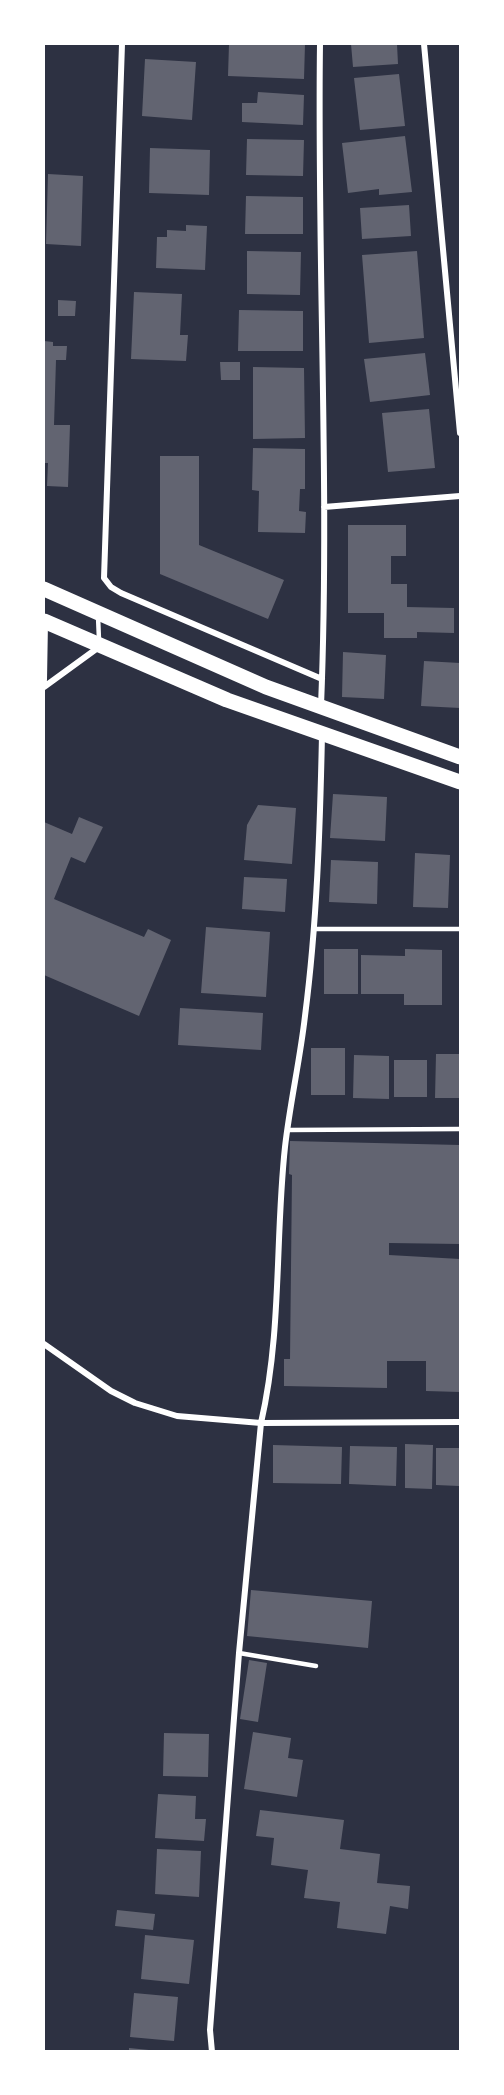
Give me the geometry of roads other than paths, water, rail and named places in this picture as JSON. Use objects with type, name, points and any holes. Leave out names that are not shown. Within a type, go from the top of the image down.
[{"type":"main road","points":[[44,589],[98,615],[321,709],[460,757]]},
{"type":"main road","points":[[44,621],[201,690],[460,782]]},
{"type":"street","points":[[122,44],[104,578],[111,587],[122,593],[322,679]]},
{"type":"street","points":[[320,44],[318,193],[324,507],[321,709]]},
{"type":"street","points":[[424,44],[460,433]]},
{"type":"street","points":[[324,507],[460,496]]},
{"type":"street","points":[[44,621],[44,680]]},
{"type":"street","points":[[44,687],[99,646]]},
{"type":"street","points":[[212,2052],[210,2030],[239,1653],[261,1423],[268,1392],[274,1338],[288,1130],[305,1015],[314,929],[322,734]]},
{"type":"street","points":[[44,1344],[96,1383],[135,1402],[198,1419],[261,1423],[460,1422]]},
{"type":"lane","points":[[98,615],[99,646]]},
{"type":"lane","points":[[314,929],[460,929]]},
{"type":"lane","points":[[288,1130],[460,1129]]},
{"type":"lane","points":[[239,1653],[316,1666]]}]
